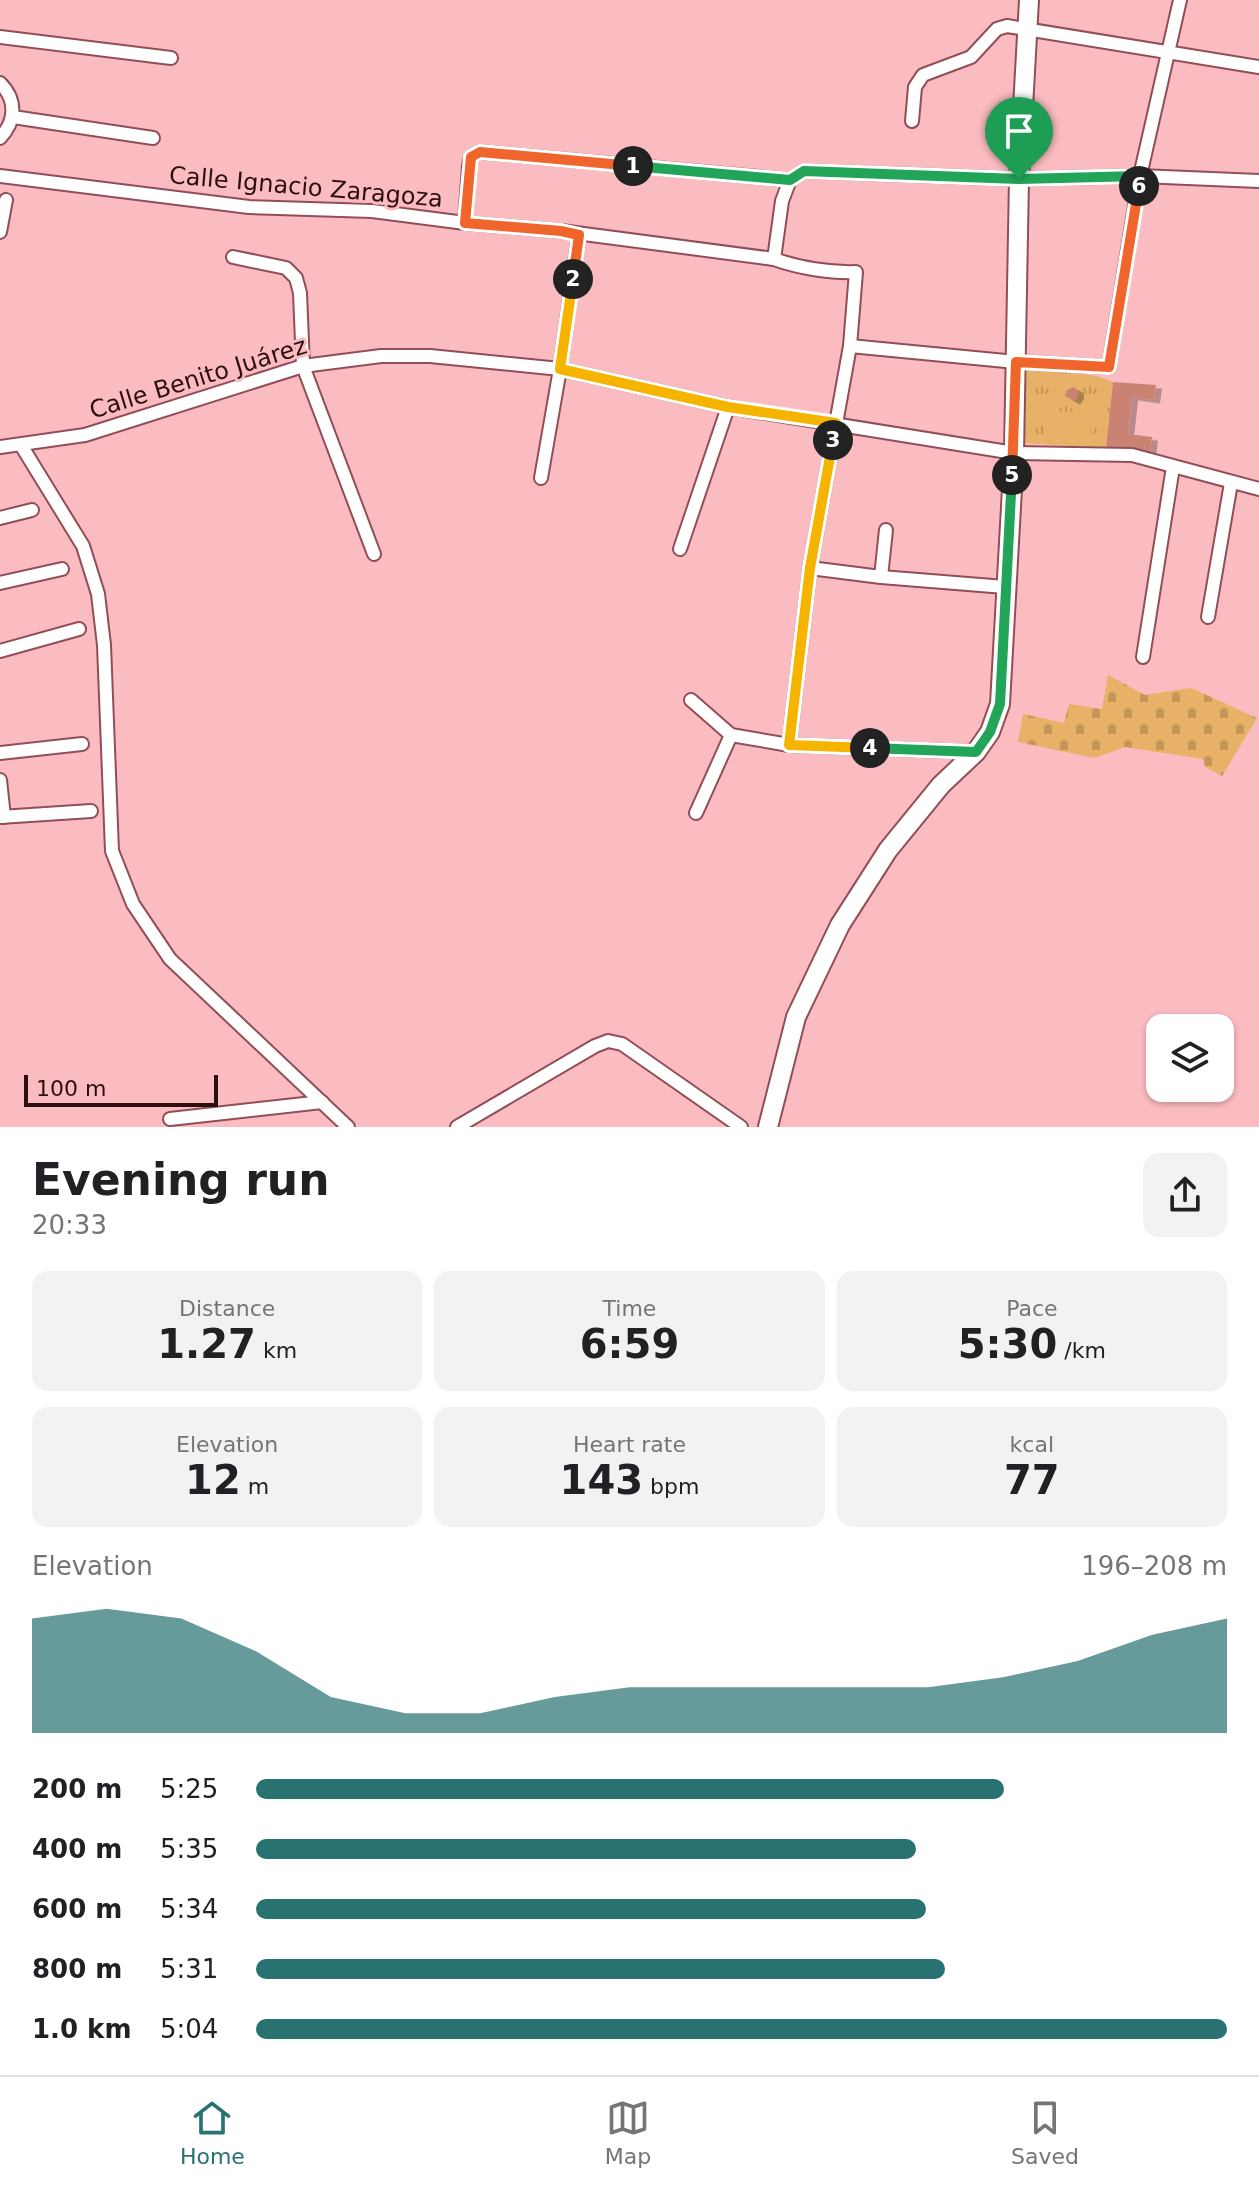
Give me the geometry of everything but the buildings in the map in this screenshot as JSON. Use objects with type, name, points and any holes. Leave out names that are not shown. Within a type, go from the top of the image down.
[{"type":"street","points":[[768,1127],[796,1017],[840,925],[888,850],[941,785],[976,752],[990,732],[1000,704],[1014,453],[1019,179],[1029,0]]},
{"type":"street","points":[[789,745],[810,568],[850,346],[1016,362],[1109,367],[1140,176],[1180,0]]},
{"type":"street","points":[[912,121],[915,87],[923,75],[971,57],[997,29],[1007,26],[1259,67]]},
{"type":"street","points":[[0,37],[171,58]]},
{"type":"street","points":[[0,83],[13,105],[9,128],[0,138]]},
{"type":"street","points":[[13,117],[153,138]]},
{"type":"street","points":[[465,223],[469,166],[471,157],[480,152],[790,180]]},
{"type":"street","points":[[774,259],[782,201],[790,180],[804,171],[1019,179],[1140,176],[1259,181]]},
{"type":"street","name":"Calle Ignacio Zaragoza","points":[[0,176],[249,207],[372,211],[561,231],[856,272],[850,346]]},
{"type":"street","points":[[0,232],[6,200]]},
{"type":"street","points":[[541,478],[579,235]]},
{"type":"street","points":[[233,257],[286,268],[296,278],[300,293],[303,366],[374,554]]},
{"type":"street","name":"Calle Benito Juárez","points":[[0,447],[85,435],[303,366],[381,356],[430,356],[560,369],[728,407],[1014,453],[1132,455],[1259,489]]},
{"type":"street","points":[[680,549],[728,407]]},
{"type":"street","points":[[21,445],[83,546],[98,594],[104,645],[112,851],[133,904],[170,959],[348,1127]]},
{"type":"street","points":[[1143,657],[1173,467]]},
{"type":"street","points":[[1208,617],[1231,483]]},
{"type":"street","points":[[0,518],[32,510]]},
{"type":"street","points":[[881,577],[886,530]]},
{"type":"street","points":[[810,568],[1005,587]]},
{"type":"street","points":[[0,583],[62,569]]},
{"type":"street","points":[[0,651],[79,629]]},
{"type":"street","points":[[691,700],[731,735],[789,745],[976,752]]},
{"type":"street","points":[[696,813],[731,735]]},
{"type":"street","points":[[0,753],[82,744]]},
{"type":"street","points":[[0,780],[2,817],[91,811]]},
{"type":"street","points":[[457,1127],[608,1041],[622,1044],[741,1127]]},
{"type":"street","points":[[170,1119],[322,1102]]},
{"type":"green space","points":[[1025,368],[1097,376],[1113,382],[1106,448],[1023,443]]},
{"type":"green space","points":[[1045,411],[1091,412],[1090,440],[1044,439]]},
{"type":"green space","points":[[1108,675],[1145,695],[1191,688],[1257,718],[1222,776],[1205,767],[1203,759],[1125,747],[1094,758],[1018,742],[1023,714],[1064,723],[1069,704],[1102,709]]},
{"type":"route","points":[[480,152],[790,180],[804,171],[1019,179],[1140,176],[1109,367],[1016,362],[1000,704],[990,732],[976,752],[789,745],[810,568],[836,423],[728,407],[560,369],[579,235],[465,223],[471,157],[480,152]]}]
